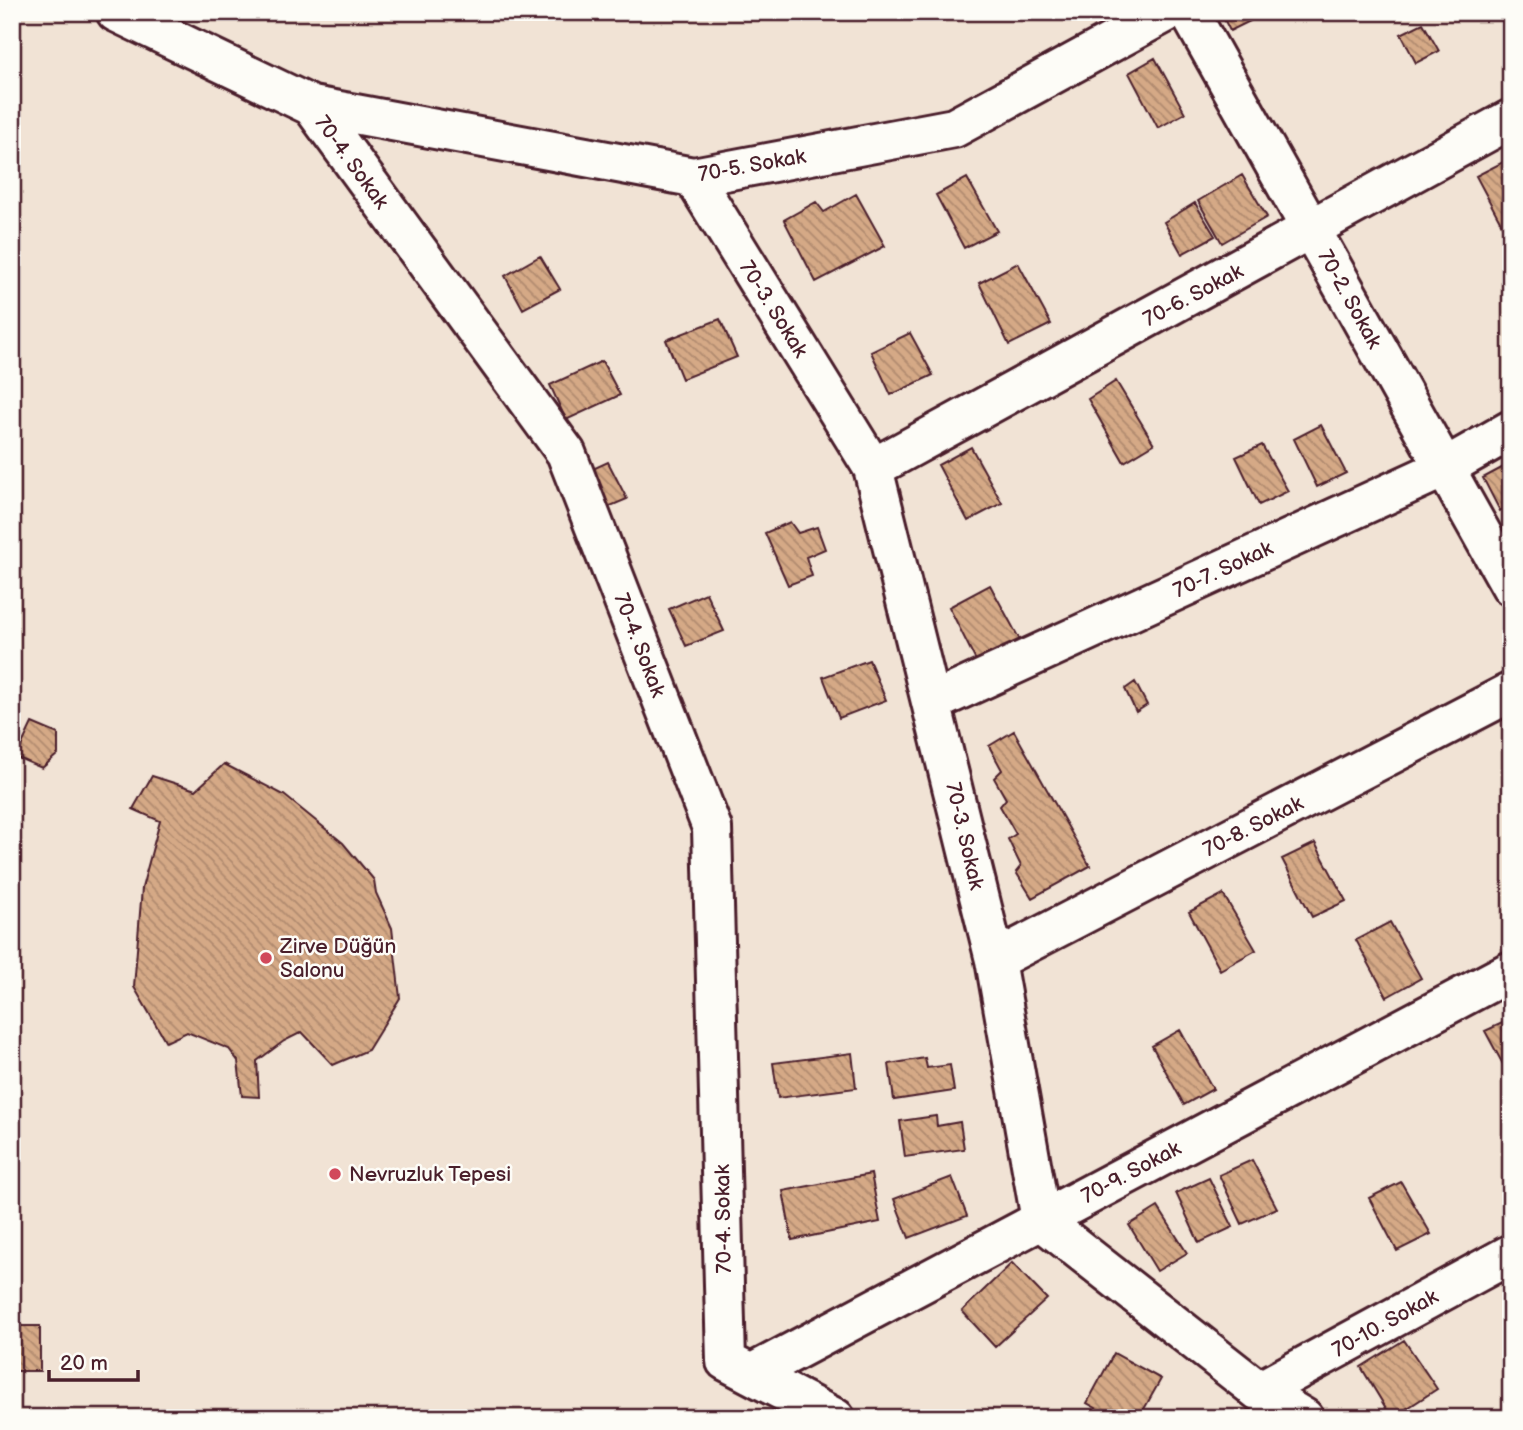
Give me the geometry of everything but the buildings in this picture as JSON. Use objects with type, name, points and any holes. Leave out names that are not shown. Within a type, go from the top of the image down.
[{"type":"street","name":"70-4. Sokak","points":[[116,12],[312,106],[566,453],[712,828],[726,1361],[835,1418]]},
{"type":"street","name":"70-5. Sokak","points":[[312,106],[693,177],[954,128],[1167,12]]},
{"type":"street","name":"70-2. Sokak","points":[[1189,12],[1511,586]]},
{"type":"street","name":"70-6. Sokak","points":[[873,468],[1312,231],[1511,119]]},
{"type":"street","name":"70-3. Sokak","points":[[693,177],[873,468],[995,960],[1041,1220]]},
{"type":"street","name":"70-7. Sokak","points":[[933,702],[1444,468],[1511,430]]},
{"type":"street","name":"70-8. Sokak","points":[[995,960],[1511,692]]},
{"type":"street","name":"70-9. Sokak","points":[[751,1374],[1511,971]]},
{"type":"street","points":[[1041,1220],[1259,1391],[1304,1418]]},
{"type":"street","name":"70-10. Sokak","points":[[1259,1391],[1511,1254]]},
{"type":"place","name":"Zirve Düğün Salonu","points":[[266,958]]},
{"type":"place","name":"Nevruzluk Tepesi","points":[[335,1174]]}]
